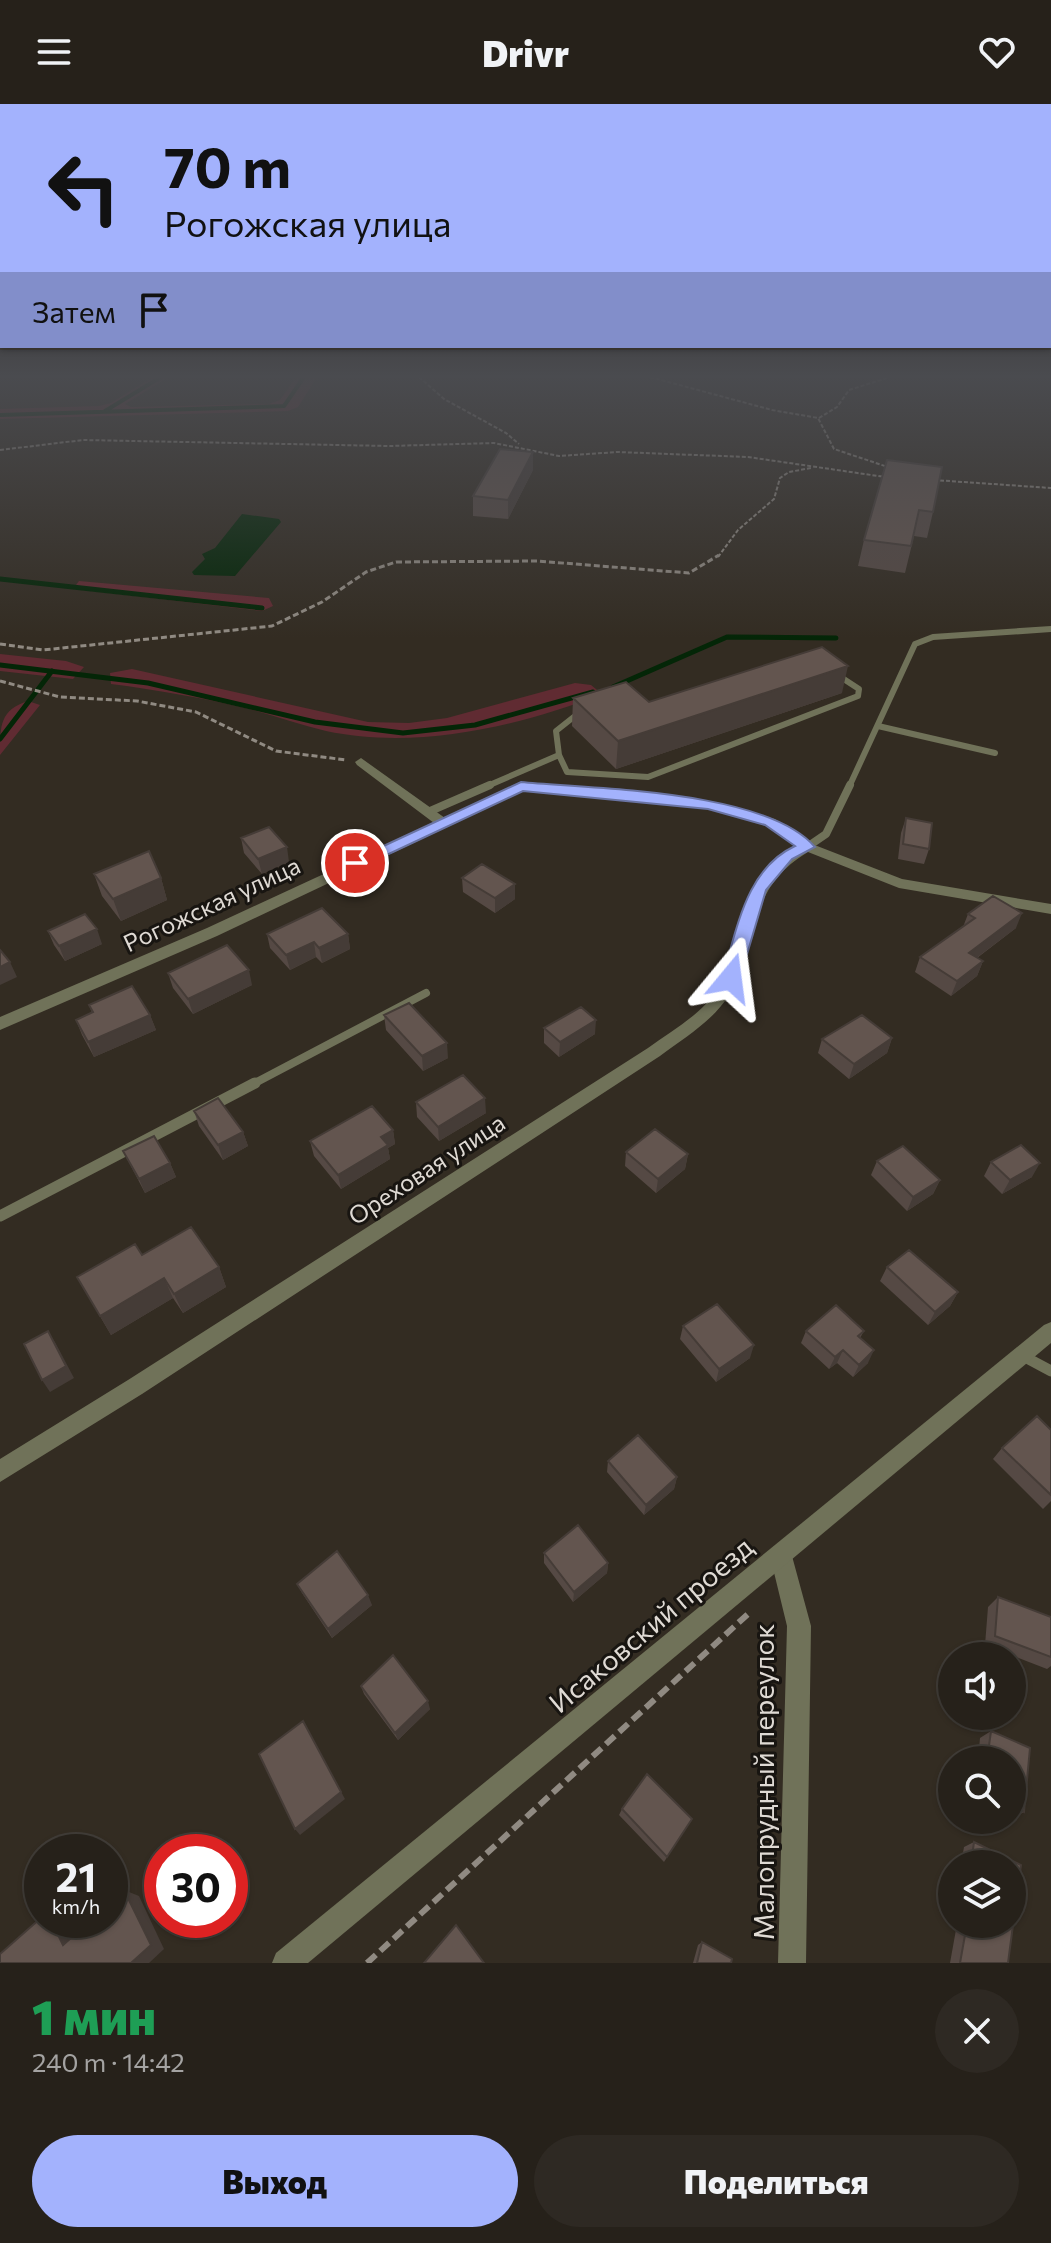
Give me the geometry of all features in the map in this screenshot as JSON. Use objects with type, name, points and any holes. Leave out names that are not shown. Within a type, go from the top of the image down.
[{"type":"street","points":[[361,762],[442,822]]},
{"type":"street","name":"Рогожская улица","points":[[0,1024],[212,932],[521,787],[709,805],[770,822],[807,847],[899,883],[1051,909]]},
{"type":"street","name":"Ореховая улица","points":[[0,1471],[149,1379],[654,1052],[686,1028],[723,994],[731,978],[758,888],[787,856],[807,847]]},
{"type":"street","name":"Исаковский проезд","points":[[286,1963],[1051,1331]]},
{"type":"street","name":"Малопрудный переулок","points":[[781,1556],[799,1626],[792,1963]]},
{"type":"lane","points":[[807,847],[826,834],[915,644],[922,639],[1051,629]]},
{"type":"lane","points":[[588,710],[576,714],[556,731],[559,755],[567,772],[648,777],[858,696],[859,689],[833,672]]},
{"type":"lane","points":[[878,726],[995,753]]},
{"type":"lane","points":[[428,812],[559,755]]},
{"type":"lane","points":[[0,1216],[426,993]]},
{"type":"lane","points":[[1023,1356],[1051,1371]]},
{"type":"path","points":[[789,464],[894,478]]},
{"type":"path","points":[[879,464],[892,468]]},
{"type":"path","points":[[0,644],[43,650],[272,626],[322,602],[366,572],[396,562],[537,561],[689,573],[716,559],[738,530],[774,499],[775,483],[782,474],[814,468]]},
{"type":"path","points":[[932,480],[1051,488]]},
{"type":"path","points":[[0,681],[60,697],[137,701],[196,712],[276,751],[361,762]]},
{"type":"path","points":[[367,1963],[752,1610]]},
{"type":"shaded area","points":[[242,514],[279,519],[281,522],[235,576],[194,575],[192,572],[205,559],[202,554],[215,548]]},
{"type":"shaded area","points":[[79,581],[269,598],[273,606],[262,611],[73,589]]},
{"type":"shaded area","points":[[0,654],[66,661],[84,667],[73,679],[0,671]]},
{"type":"shaded area","points":[[132,669],[368,722],[409,723],[447,718],[575,683],[591,685],[602,694],[501,725],[466,732],[395,738],[326,731],[215,701],[111,684],[110,673]]},
{"type":"shaded area","points":[[28,701],[40,705],[0,755],[0,735],[7,714]]},
{"type":"building","points":[[492,464],[527,464],[508,500],[473,496]]},
{"type":"building","points":[[886,464],[942,467],[933,512],[919,510],[911,546],[864,540]]},
{"type":"building","points":[[822,647],[848,666],[618,741],[573,698],[626,682],[649,702]]},
{"type":"building","points":[[906,818],[932,823],[929,849],[903,844]]},
{"type":"building","points":[[269,827],[287,847],[258,859],[241,838]]},
{"type":"building","points":[[149,851],[161,878],[113,899],[94,874]]},
{"type":"building","points":[[482,864],[515,884],[495,898],[462,878]]},
{"type":"building","points":[[993,896],[1022,913],[969,953],[983,961],[957,981],[920,957],[975,918],[968,914]]},
{"type":"building","points":[[322,908],[348,934],[319,948],[314,942],[286,955],[267,934]]},
{"type":"building","points":[[85,914],[97,929],[59,946],[48,931]]},
{"type":"building","points":[[227,945],[249,970],[188,999],[168,973]]},
{"type":"building","points":[[0,950],[10,962],[0,967]]},
{"type":"building","points":[[132,986],[150,1015],[88,1042],[76,1020],[93,1012],[89,1005]]},
{"type":"building","points":[[409,1003],[447,1043],[422,1056],[384,1015]]},
{"type":"building","points":[[581,1007],[596,1020],[560,1042],[544,1028]]},
{"type":"building","points":[[862,1015],[892,1038],[854,1064],[822,1039]]},
{"type":"building","points":[[463,1075],[485,1098],[438,1127],[416,1102]]},
{"type":"building","points":[[218,1098],[243,1132],[218,1145],[194,1111]]},
{"type":"building","points":[[372,1106],[393,1130],[381,1137],[388,1145],[338,1175],[310,1141]]},
{"type":"building","points":[[655,1129],[688,1154],[658,1179],[626,1152]]},
{"type":"building","points":[[154,1136],[170,1163],[139,1179],[123,1151]]},
{"type":"building","points":[[1021,1145],[1040,1163],[1010,1180],[991,1162]]},
{"type":"building","points":[[903,1146],[940,1180],[913,1197],[877,1161]]},
{"type":"building","points":[[191,1227],[219,1267],[174,1294],[164,1278],[100,1316],[77,1277],[135,1244],[142,1255]]},
{"type":"building","points":[[909,1250],[958,1292],[935,1312],[887,1267]]},
{"type":"building","points":[[717,1304],[754,1345],[719,1369],[683,1326]]},
{"type":"building","points":[[836,1305],[864,1331],[858,1336],[874,1350],[859,1365],[843,1350],[835,1357],[806,1331]]},
{"type":"building","points":[[48,1331],[66,1366],[42,1380],[24,1344]]},
{"type":"building","points":[[1037,1416],[1051,1430],[1051,1495],[1002,1448]]},
{"type":"building","points":[[638,1435],[677,1477],[646,1505],[608,1461]]},
{"type":"building","points":[[578,1525],[608,1563],[574,1592],[544,1553]]},
{"type":"building","points":[[337,1551],[368,1595],[328,1629],[297,1584]]},
{"type":"building","points":[[998,1597],[1051,1617],[1051,1657],[1026,1648],[1026,1642],[1011,1642],[995,1636]]},
{"type":"building","points":[[393,1655],[428,1701],[395,1733],[361,1686]]},
{"type":"building","points":[[303,1721],[341,1792],[295,1829],[259,1754]]},
{"type":"building","points":[[991,1731],[1025,1746],[989,1746]]},
{"type":"building","points":[[1026,1746],[1030,1748],[1026,1791]]},
{"type":"building","points":[[647,1774],[692,1819],[667,1857],[622,1809]]},
{"type":"building","points":[[974,1842],[990,1850],[973,1850]]},
{"type":"building","points":[[128,1898],[144,1931],[144,1938],[148,1938],[151,1945],[131,1963],[0,1963],[0,1954],[24,1933],[24,1938],[60,1938],[63,1945],[71,1938],[128,1938]]},
{"type":"building","points":[[456,1925],[484,1963],[424,1963]]},
{"type":"building","points":[[964,1938],[1011,1938],[1008,1963],[960,1963]]},
{"type":"building","points":[[702,1942],[732,1959],[731,1963],[697,1963]]},
{"type":"waterway","points":[[0,579],[262,608]]},
{"type":"waterway","points":[[613,687],[727,637],[836,638]]},
{"type":"waterway","points":[[0,665],[52,671]]},
{"type":"waterway","points":[[0,739],[52,671]]},
{"type":"waterway","points":[[52,671],[148,683],[315,722],[403,733],[475,725],[593,692]]},
{"type":"route","points":[[355,863],[521,787],[709,805],[770,822],[807,847],[787,856],[758,888],[731,978]]}]
